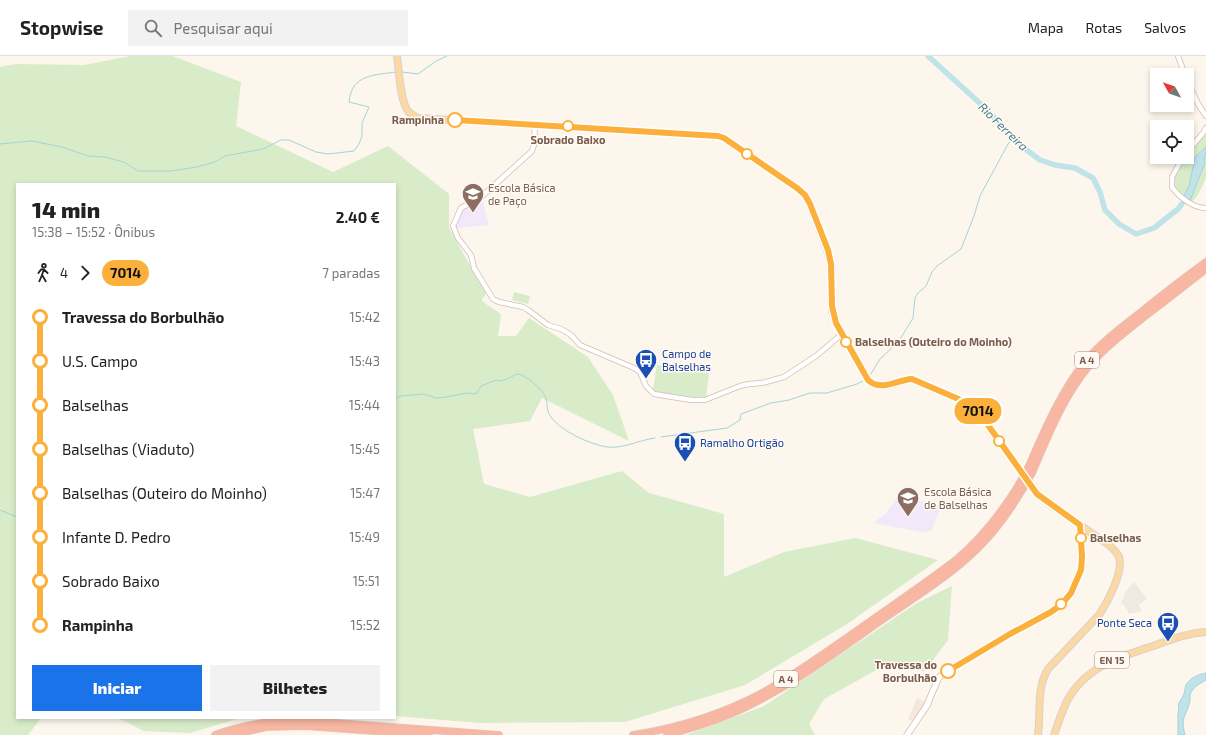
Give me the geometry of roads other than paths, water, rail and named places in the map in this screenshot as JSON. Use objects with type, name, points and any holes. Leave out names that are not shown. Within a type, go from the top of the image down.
[{"type":"highway","name":"A 4","points":[[1030,471],[1054,409],[1068,385],[1084,363],[1099,346],[1206,262]]},
{"type":"highway","name":"A 4","points":[[667,735],[703,725],[743,709],[792,682],[938,581],[962,562],[1001,522],[1030,471],[1059,412],[1073,388],[1089,366],[1102,352],[1125,332],[1206,269]]},
{"type":"highway","name":"A 4","points":[[633,735],[683,725],[720,712],[764,692],[826,653],[956,560],[969,549],[997,519],[1020,488]]},
{"type":"highway","points":[[215,735],[247,725],[268,721],[296,720],[499,735]]},
{"type":"highway","points":[[232,735],[266,728],[287,726],[329,727],[429,735]]},
{"type":"main road","points":[[397,56],[403,102],[412,115],[418,118],[710,135],[724,138],[805,195],[813,211],[828,250],[831,264],[832,311],[836,323],[867,378],[872,384],[881,386],[904,379],[912,379],[970,404],[981,414],[1037,494],[1083,532],[1109,545],[1117,553],[1120,566],[1119,572],[1106,605],[1099,615],[1056,660],[1044,677],[1040,689],[1038,735]]},
{"type":"main road","points":[[907,735],[926,707],[935,684],[943,674],[1010,634],[1051,612],[1062,604],[1071,593],[1081,570],[1083,532]]},
{"type":"main road","name":"EN 15","points":[[1054,735],[1068,700],[1085,678],[1099,667],[1124,656],[1183,636],[1206,632]]},
{"type":"street","points":[[1178,56],[1182,68]]},
{"type":"street","points":[[1194,95],[1206,116]]},
{"type":"street","points":[[535,124],[532,151],[480,198],[461,208],[453,226],[454,231],[471,255],[474,268],[493,299],[499,302],[522,307],[548,326],[561,329],[571,335],[580,345],[634,368],[640,372],[646,386],[654,394],[691,400],[705,400],[740,386],[762,384],[784,377],[816,356],[842,334]]},
{"type":"street","points":[[1194,143],[1206,128]]},
{"type":"street","points":[[1180,164],[1171,181],[1172,187],[1176,193],[1190,203],[1200,208],[1206,208]]},
{"type":"water","points":[[1206,147],[1204,159],[1205,163],[1190,201],[1184,196],[1189,186],[1195,157]]},
{"type":"water","points":[[1206,673],[1206,680],[1194,688],[1191,692],[1190,701],[1183,720],[1185,735],[1178,735],[1178,706],[1184,694],[1186,685],[1190,680],[1200,674]]},
{"type":"waterway","points":[[402,72],[418,74],[436,61],[447,56]]},
{"type":"waterway","name":"Rio Ferreira","points":[[928,56],[984,107],[1020,145],[1040,160],[1055,165],[1075,168],[1093,178],[1100,192],[1105,210],[1119,224],[1136,234],[1154,228],[1178,209],[1188,196]]},
{"type":"waterway","points":[[0,144],[32,141],[62,147],[88,156],[105,157],[124,162],[138,171],[171,171],[197,167],[215,162],[225,156],[263,149],[281,140],[289,140],[316,152],[328,154],[354,151],[362,136],[362,123],[369,107],[349,102],[354,86],[359,81],[373,75],[396,72]]},
{"type":"waterway","points":[[869,377],[880,359],[899,341],[913,318],[915,298],[926,286],[932,272],[937,266],[961,249],[980,196],[1008,144],[1013,138]]},
{"type":"waterway","points":[[396,398],[400,396],[424,394],[436,398],[467,393],[473,394],[477,393],[481,386],[496,380],[501,381],[517,374],[525,377],[542,392],[546,399],[548,412],[561,427],[584,440],[607,447],[619,447],[655,438]]},
{"type":"waterway","points":[[661,437],[727,428],[740,420],[741,414],[771,403],[789,400],[810,393],[827,393],[865,380]]},
{"type":"waterway","points":[[0,510],[16,517]]},
{"type":"place","name":"Rampinha","points":[[455,120]]},
{"type":"place","name":"Sobrado Baixo","points":[[568,126]]},
{"type":"place","name":"Escola Básica de Paço","points":[[473,214]]},
{"type":"place","name":"Balselhas (Outeiro do Moinho)","points":[[846,342]]},
{"type":"place","name":"Campo de Balselhas","points":[[646,380]]},
{"type":"place","name":"Ramalho Ortigão","points":[[685,462]]},
{"type":"place","name":"Escola Básica de Balselhas","points":[[908,518]]},
{"type":"place","name":"Balselhas","points":[[1081,538]]},
{"type":"place","name":"Ponte Seca","points":[[1168,642]]},
{"type":"place","name":"Travessa do Borbulhão","points":[[948,671]]}]
